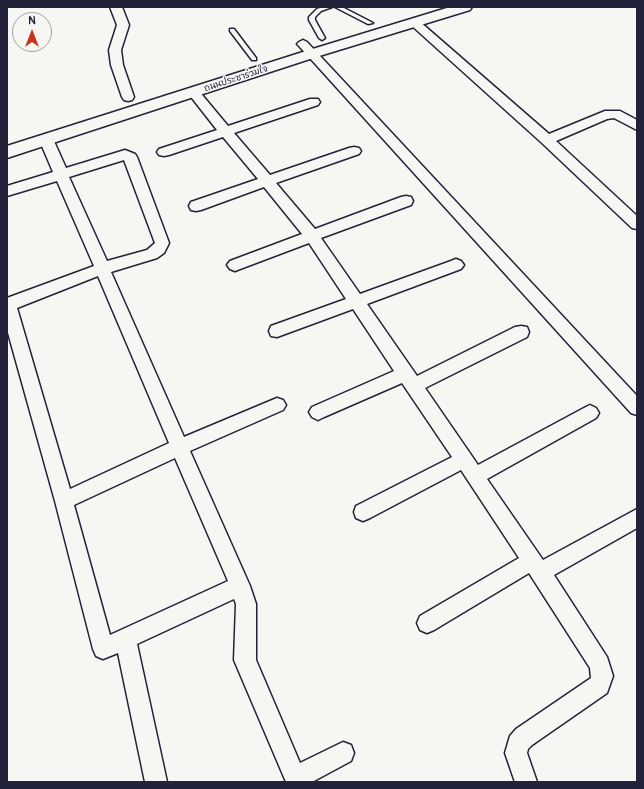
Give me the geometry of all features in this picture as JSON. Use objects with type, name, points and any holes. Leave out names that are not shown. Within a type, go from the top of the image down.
[{"type":"main road","name":"ถนนประชาร่วมใจ","points":[[7,152],[194,93],[307,49],[322,38],[420,7]]},
{"type":"main road","name":"ถนนประชาร่วมใจ","points":[[121,100],[254,59],[307,49],[415,23],[465,7]]},
{"type":"main road","points":[[28,130],[85,111]]},
{"type":"street","points":[[116,7],[123,25],[115,50],[121,100]]},
{"type":"street","points":[[415,23],[547,140],[637,224]]},
{"type":"street","points":[[307,49],[637,408]]},
{"type":"street","points":[[194,93],[312,236],[475,476],[600,664],[602,676],[599,686],[524,737],[518,744],[516,754],[526,782]]},
{"type":"street","points":[[164,152],[314,102]]},
{"type":"street","points":[[547,140],[605,115],[615,114],[626,118],[637,126]]},
{"type":"street","points":[[46,139],[104,268],[240,586],[246,604],[245,660],[296,780],[343,753]]},
{"type":"street","points":[[196,206],[354,151]]},
{"type":"street","points":[[7,191],[125,155],[130,157],[162,243],[159,249],[152,254],[104,268],[7,304],[64,501],[103,649],[240,586]]},
{"type":"street","points":[[235,265],[406,201]]},
{"type":"street","points":[[277,330],[355,300],[456,265]]},
{"type":"street","points":[[318,412],[409,380],[520,332]]},
{"type":"street","points":[[64,501],[180,447],[277,405]]},
{"type":"street","points":[[475,476],[590,413]]},
{"type":"street","points":[[363,512],[463,460]]},
{"type":"street","points":[[427,623],[536,567],[637,518]]},
{"type":"street","points":[[126,639],[156,782]]},
{"type":"lane","points":[[322,38],[312,20],[312,17],[319,10],[330,7]]},
{"type":"lane","points":[[338,7],[370,23]]},
{"type":"lane","points":[[232,30],[254,59]]}]
